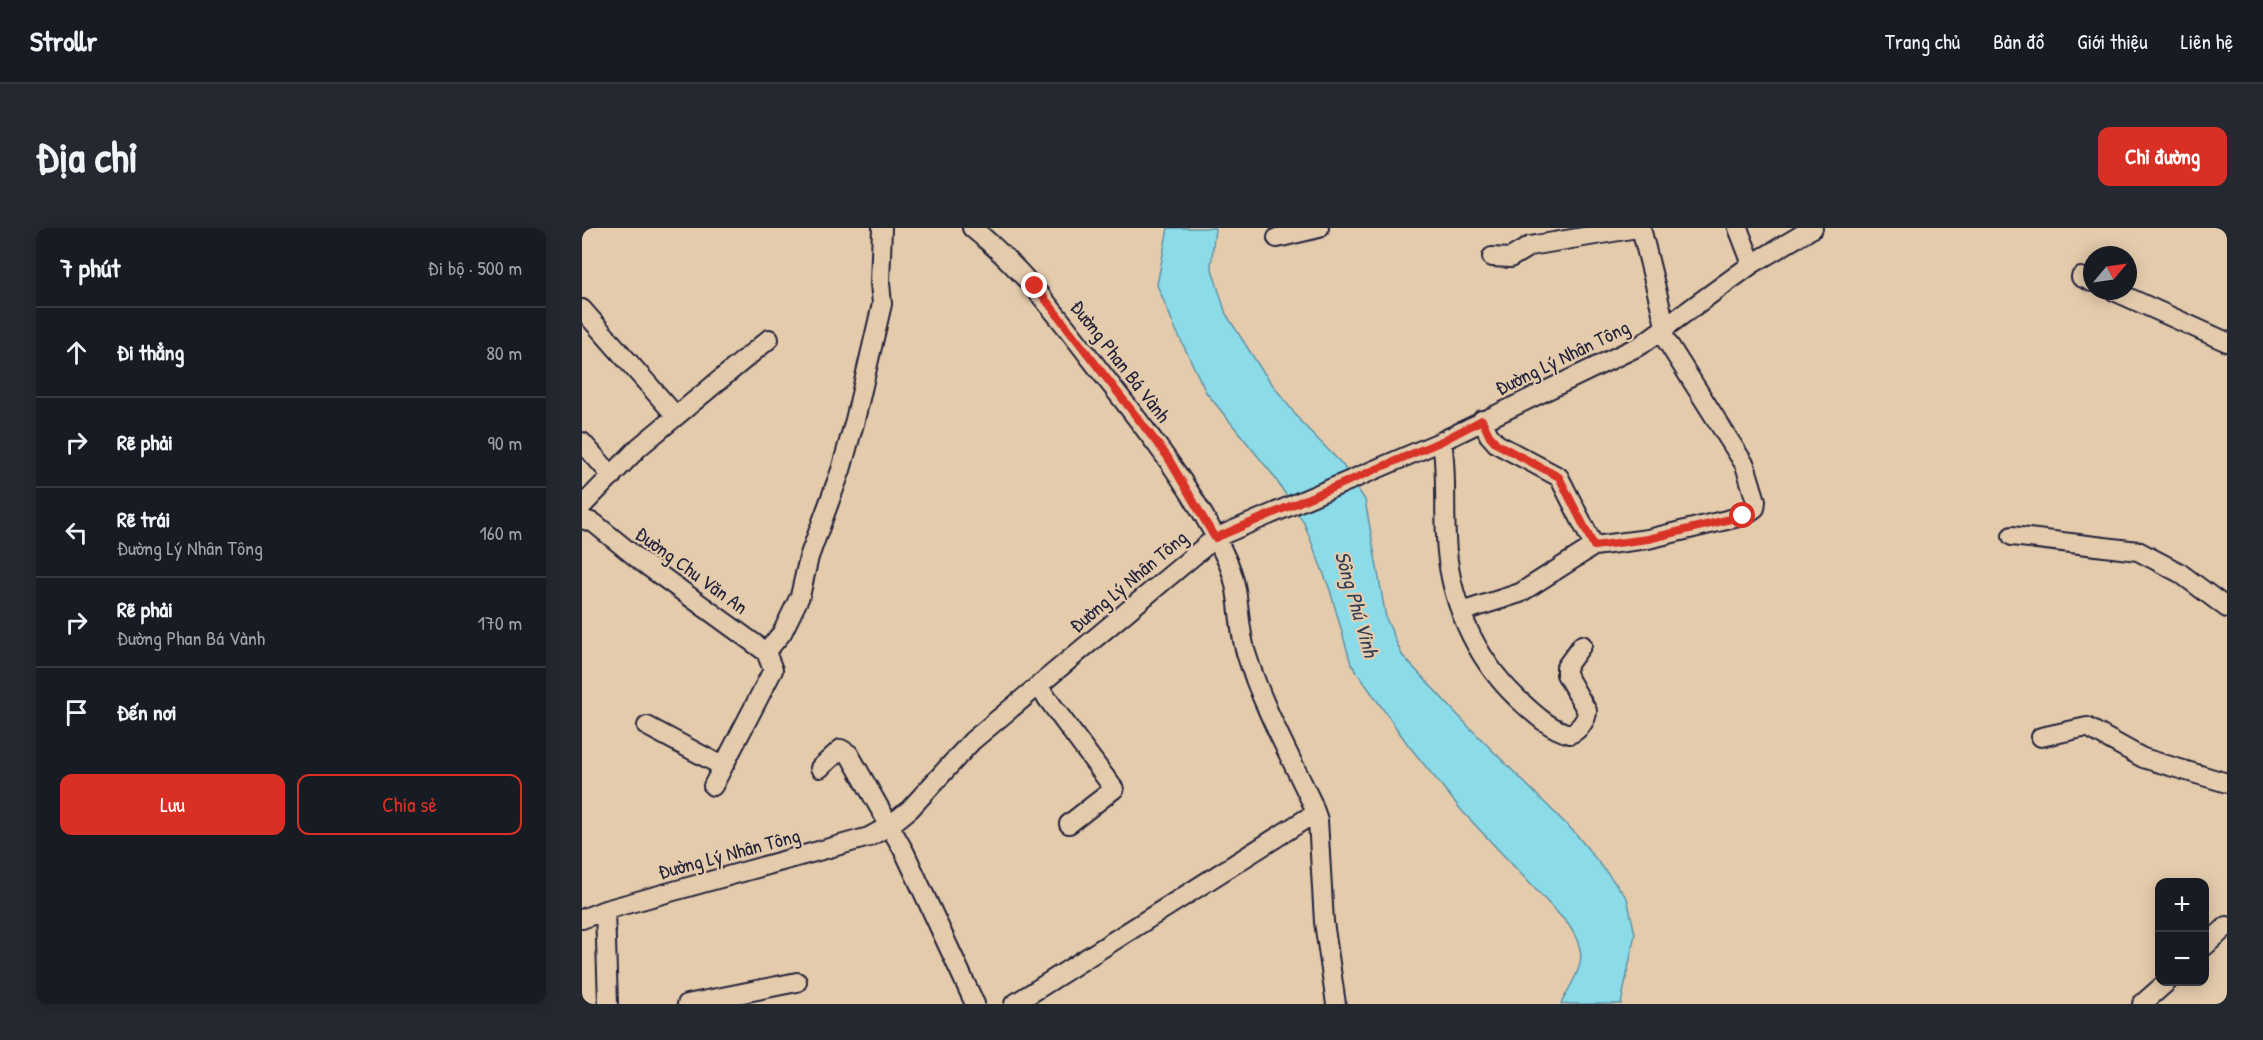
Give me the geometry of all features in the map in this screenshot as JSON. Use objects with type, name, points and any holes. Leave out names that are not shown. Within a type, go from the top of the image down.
[{"type":"street","points":[[713,786],[773,670],[768,657],[800,596],[809,557],[841,470],[882,304],[880,283],[882,228]]},
{"type":"street","name":"Đường Phan Bá Vành","points":[[972,228],[1000,250],[1035,286],[1167,456],[1229,565],[1238,594],[1245,650],[1255,680],[1315,813],[1324,922],[1336,1004]]},
{"type":"street","points":[[1277,238],[1319,228]]},
{"type":"street","points":[[1461,612],[1520,593],[1594,546],[1648,539],[1743,516],[1755,507],[1756,501],[1745,465],[1664,331],[1639,228],[1530,246],[1510,258],[1492,257]]},
{"type":"street","points":[[1738,228],[1752,264]]},
{"type":"street","name":"Đường Lý Nhân Tông","points":[[582,919],[605,910],[868,837],[890,826],[910,809],[972,741],[1215,538],[1442,441],[1482,420],[1569,382],[1664,331],[1752,264],[1811,229]]},
{"type":"street","points":[[2134,300],[2227,342]]},
{"type":"street","points":[[582,309],[676,416]]},
{"type":"street","points":[[582,506],[639,447],[769,339]]},
{"type":"street","points":[[1482,420],[1489,435],[1497,444],[1559,477],[1594,546]]},
{"type":"street","points":[[1442,441],[1448,561],[1461,612],[1481,655],[1504,686],[1544,721],[1570,734],[1575,732],[1587,716],[1587,711],[1566,674],[1566,668],[1582,645]]},
{"type":"street","points":[[582,442],[612,476]]},
{"type":"street","name":"Đường Chu Văn An","points":[[582,519],[594,523],[768,657]]},
{"type":"street","points":[[2012,536],[2138,551],[2180,573],[2227,608]]},
{"type":"street","points":[[1038,686],[1114,789],[1069,824]]},
{"type":"street","points":[[646,726],[722,766]]},
{"type":"street","points":[[2042,737],[2087,727],[2143,759],[2227,783]]},
{"type":"street","points":[[820,768],[837,751],[844,749],[890,826],[975,1004]]},
{"type":"street","points":[[1014,1004],[1315,813]]},
{"type":"street","points":[[605,910],[608,1004]]},
{"type":"street","points":[[2209,943],[2227,926]]},
{"type":"street","points":[[687,1004],[797,982]]},
{"type":"street","points":[[2142,1004],[2162,986]]},
{"type":"water","name":"Sông Phú Vinh","points":[[1168,228],[1215,228],[1211,266],[1226,314],[1261,369],[1301,422],[1342,464],[1365,500],[1386,618],[1402,655],[1469,727],[1576,834],[1627,898],[1635,934],[1621,1004],[1561,1004],[1577,973],[1581,955],[1575,936],[1568,924],[1463,812],[1409,746],[1351,664],[1330,590],[1304,523],[1273,475],[1206,392],[1157,285]]},
{"type":"route","points":[[1035,286],[1167,456],[1215,538],[1442,441],[1482,420],[1489,435],[1497,444],[1559,477],[1594,546],[1629,543],[1743,516]]}]
